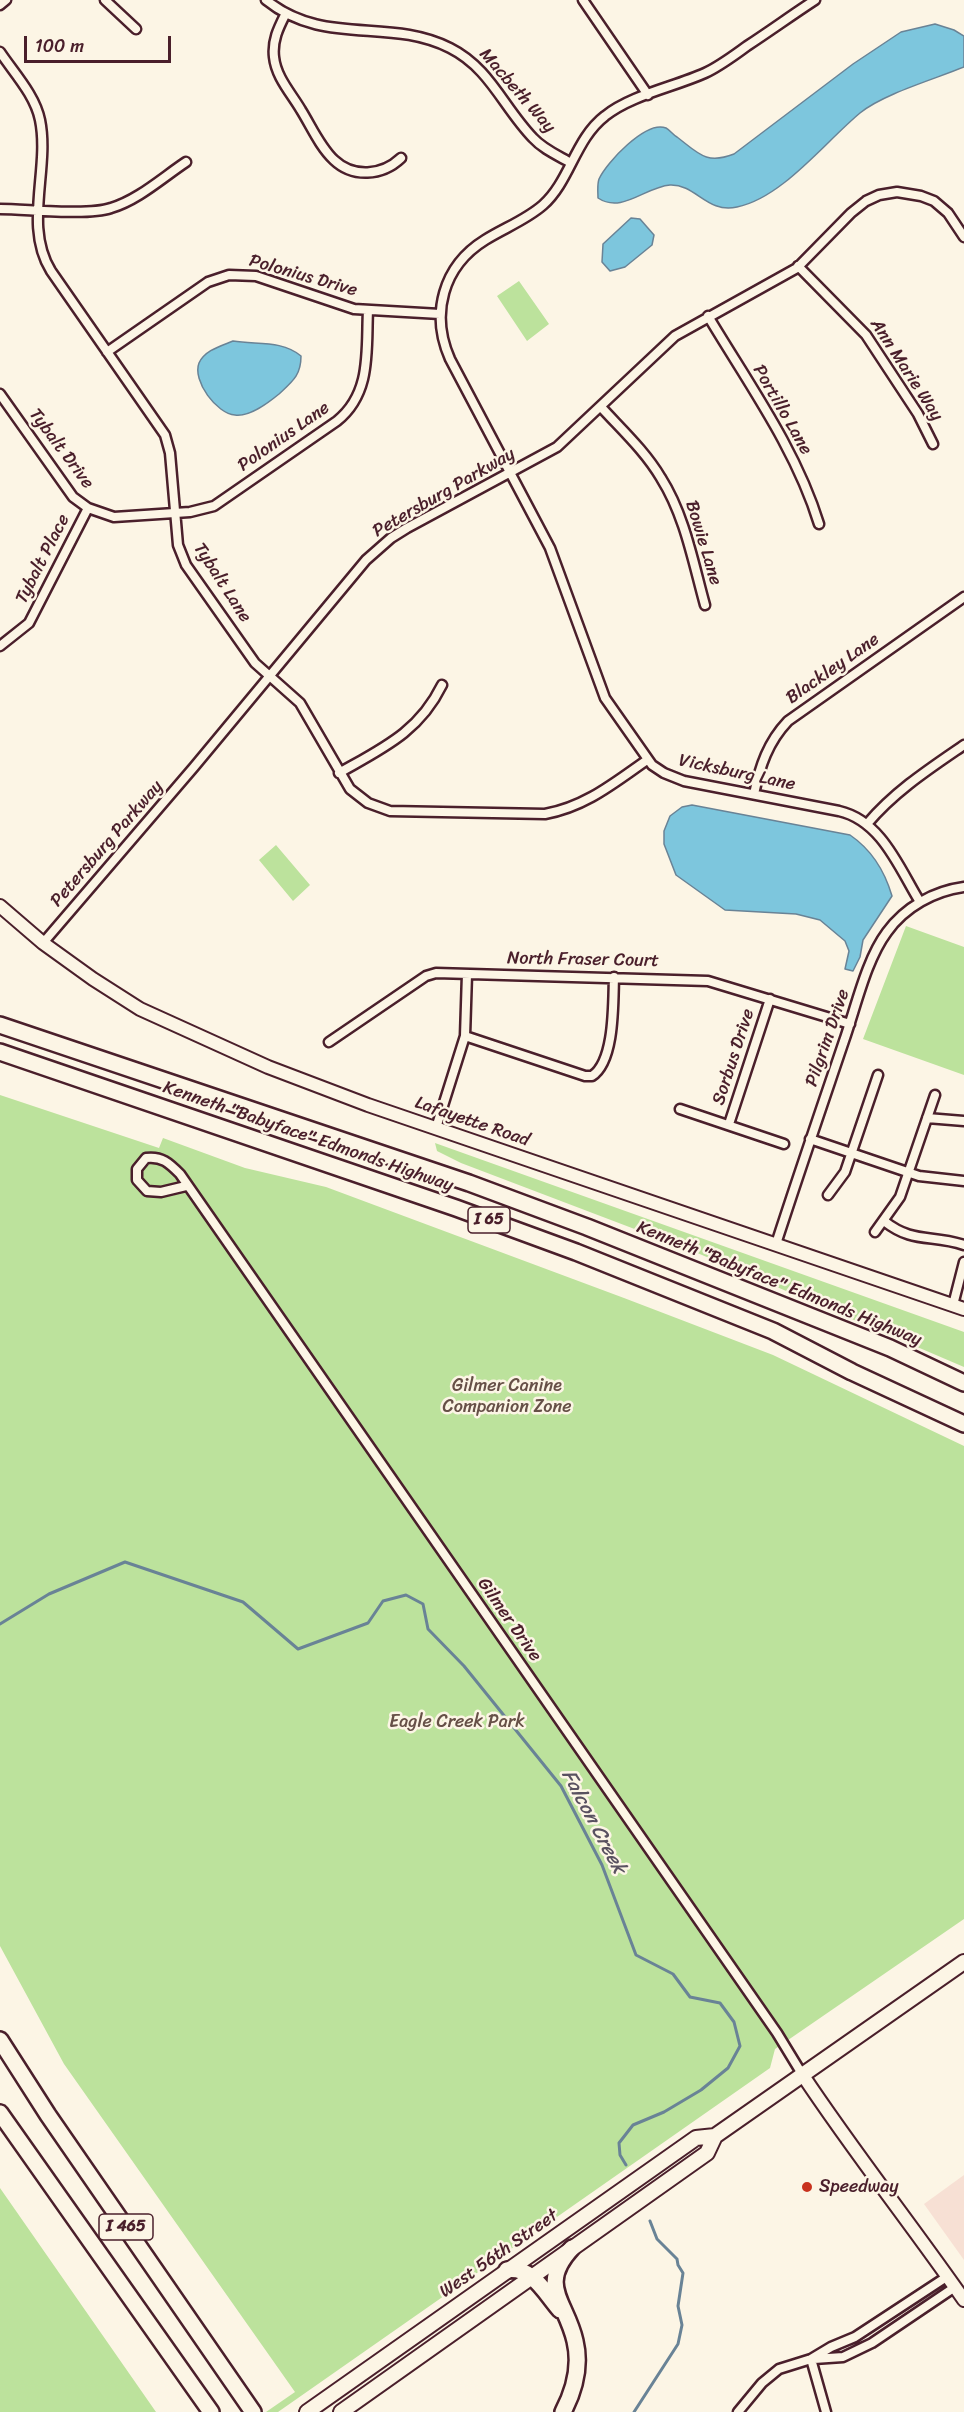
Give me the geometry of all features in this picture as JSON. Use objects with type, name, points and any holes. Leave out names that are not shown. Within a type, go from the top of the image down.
[{"type":"highway","points":[[0,1018],[40,1036]]},
{"type":"highway","name":"Kenneth \"Babyface\" Edmonds Highway","points":[[0,1024],[468,1183],[587,1227],[890,1348],[964,1383]]},
{"type":"highway","name":"Kenneth \"Babyface\" Edmonds Highway","points":[[0,1052],[445,1204],[576,1252],[773,1331],[852,1372],[964,1424]]},
{"type":"highway","name":"I 465","points":[[0,2040],[71,2149],[253,2412]]},
{"type":"highway","name":"I 465","points":[[0,2114],[64,2201],[211,2412]]},
{"type":"highway","points":[[563,2412],[573,2390],[578,2371],[576,2342],[555,2287],[554,2276],[557,2267],[572,2248]]},
{"type":"highway","points":[[507,2270],[522,2270],[532,2277],[567,2320]]},
{"type":"main road","name":"Lafayette Road","points":[[0,906],[43,944],[93,980],[140,1009],[268,1067],[368,1105],[958,1307]]},
{"type":"main road","name":"West 56th Street","points":[[341,2412],[707,2153],[715,2136],[964,1962]]},
{"type":"main road","points":[[802,2074],[831,2118],[964,2300]]},
{"type":"main road","name":"West 56th Street","points":[[307,2412],[696,2138],[715,2136]]},
{"type":"street","points":[[0,5],[6,0]]},
{"type":"street","points":[[105,0],[136,29]]},
{"type":"street","name":"Macbeth Way","points":[[266,0],[286,13],[330,29],[414,35],[452,49],[484,73],[534,139],[571,163]]},
{"type":"street","points":[[583,0],[648,95]]},
{"type":"street","points":[[440,314],[447,283],[461,259],[486,239],[530,216],[544,204],[558,186],[586,135],[605,116],[624,104],[718,66],[815,0]]},
{"type":"street","points":[[286,13],[275,39],[276,67],[329,154],[346,168],[367,173],[387,168],[401,158]]},
{"type":"street","name":"Tybalt Lane","points":[[0,52],[39,113],[41,130],[39,244],[46,264],[166,439],[170,453],[178,545],[186,565],[251,658],[300,703],[339,773],[357,796],[372,806],[385,810],[540,815],[568,810],[589,800],[647,760]]},
{"type":"street","points":[[0,209],[95,211],[112,208],[130,200],[186,162]]},
{"type":"street","name":"Petersburg Parkway","points":[[43,944],[376,550],[407,528],[557,447],[675,336],[786,275],[810,257],[851,213],[866,201],[888,193],[912,193],[929,199],[945,210],[964,237]]},
{"type":"street","name":"Ann Marie Way","points":[[798,266],[866,335],[918,414],[933,444]]},
{"type":"street","name":"Polonius Drive","points":[[107,352],[208,282],[229,275],[256,276],[345,307],[440,314]]},
{"type":"street","name":"Polonius Lane","points":[[175,513],[200,510],[223,500],[344,415],[356,400],[364,383],[368,310]]},
{"type":"street","name":"Vicksburg Lane","points":[[440,314],[441,332],[450,359],[550,548],[603,695],[647,760],[673,778],[848,813],[867,824],[884,842],[920,902]]},
{"type":"street","name":"Portillo Lane","points":[[708,316],[789,451],[807,489],[819,524]]},
{"type":"street","name":"Tybalt Drive","points":[[0,394],[66,488],[88,508],[114,517],[175,513]]},
{"type":"street","name":"Bowie Lane","points":[[601,407],[647,457],[667,489],[682,522],[705,605]]},
{"type":"street","name":"Tybalt Place","points":[[0,646],[20,633],[29,623],[88,508]]},
{"type":"street","name":"Blackley Lane","points":[[754,794],[761,764],[768,748],[788,721],[964,597]]},
{"type":"street","points":[[339,773],[386,747],[409,730],[430,705],[442,685]]},
{"type":"street","points":[[867,824],[906,785],[964,745]]},
{"type":"street","name":"Pilgrim Drive","points":[[777,1244],[810,1138],[873,959],[883,938],[900,917],[920,902],[941,892],[964,887]]},
{"type":"street","name":"North Fraser Court","points":[[330,1042],[426,976],[436,973],[708,981],[850,1024]]},
{"type":"street","points":[[435,1128],[465,1036],[467,974]]},
{"type":"street","points":[[465,1036],[585,1076],[593,1075],[599,1070],[611,1038],[614,978]]},
{"type":"street","name":"Sorbus Drive","points":[[729,1125],[770,999]]},
{"type":"street","points":[[828,1195],[843,1177],[878,1075]]},
{"type":"street","points":[[875,1232],[896,1205],[935,1095]]},
{"type":"street","points":[[680,1109],[784,1143]]},
{"type":"street","points":[[927,1118],[964,1121]]},
{"type":"street","points":[[810,1138],[925,1178],[964,1181]]},
{"type":"street","name":"Gilmer Drive","points":[[186,1186],[161,1192],[147,1191],[137,1180],[137,1168],[147,1158],[156,1156],[165,1160],[180,1174],[186,1186],[763,2014],[802,2074]]},
{"type":"street","points":[[884,1221],[899,1233],[910,1237],[943,1240],[964,1245]]},
{"type":"street","points":[[958,1307],[964,1262]]},
{"type":"street","points":[[811,2359],[880,2323],[948,2276]]},
{"type":"street","points":[[738,2412],[772,2374],[791,2364],[811,2359],[843,2357],[872,2343],[955,2287]]},
{"type":"street","points":[[811,2359],[826,2412]]},
{"type":"shaded area","points":[[964,2175],[964,2260],[924,2204]]},
{"type":"green space","points":[[519,281],[549,324],[527,341],[497,296]]},
{"type":"green space","points":[[276,845],[310,885],[293,901],[259,860]]},
{"type":"green space","points":[[906,926],[964,947],[964,1075],[863,1039]]},
{"type":"green space","name":"Eagle Creek Park","points":[[0,1095],[159,1148],[163,1138],[245,1168],[326,1187],[773,1355],[964,1446],[964,1919],[775,2049],[770,2068],[278,2412],[266,2412],[295,2392],[64,2064],[0,1946]]},
{"type":"green space","points":[[435,1143],[964,1332],[964,1367],[695,1252],[461,1163],[437,1151]]},
{"type":"green space","points":[[0,2188],[156,2412],[0,2412]]},
{"type":"water","points":[[935,24],[964,36],[964,67],[895,93],[870,106],[802,168],[770,193],[754,202],[727,208],[709,203],[687,189],[670,185],[616,203],[598,198],[598,181],[603,172],[628,144],[648,130],[658,127],[666,128],[697,152],[709,158],[734,154],[853,64],[901,32]]},
{"type":"water","points":[[631,218],[640,219],[654,235],[652,245],[625,267],[610,271],[602,262],[603,244]]},
{"type":"water","points":[[233,341],[277,345],[286,347],[301,356],[298,373],[279,394],[253,412],[241,415],[228,413],[214,403],[199,379],[198,370],[199,363],[205,355]]},
{"type":"water","points":[[692,805],[850,835],[865,847],[886,878],[892,896],[863,940],[860,957],[853,971],[845,969],[849,951],[845,941],[820,920],[796,914],[725,910],[676,875],[664,844],[664,831],[670,816],[682,807]]},
{"type":"waterway","name":"Falcon Creek","points":[[0,1624],[49,1594],[125,1562],[243,1602],[298,1649],[368,1623],[383,1601],[406,1595],[423,1604],[428,1629],[464,1666],[561,1786],[602,1865],[636,1955],[673,1974],[690,1997],[720,2003],[734,2022],[740,2046],[728,2068],[701,2090],[664,2112],[633,2125],[619,2143],[620,2155],[626,2165]]},
{"type":"waterway","name":"Falcon Creek","points":[[634,2412],[678,2344],[682,2325],[678,2306],[683,2273],[677,2259],[657,2239],[650,2221]]},
{"type":"place","name":"Speedway","points":[[807,2187]]},
{"type":"park label","name":"Gilmer Canine Companion Zone","points":[[507,1396]]}]
